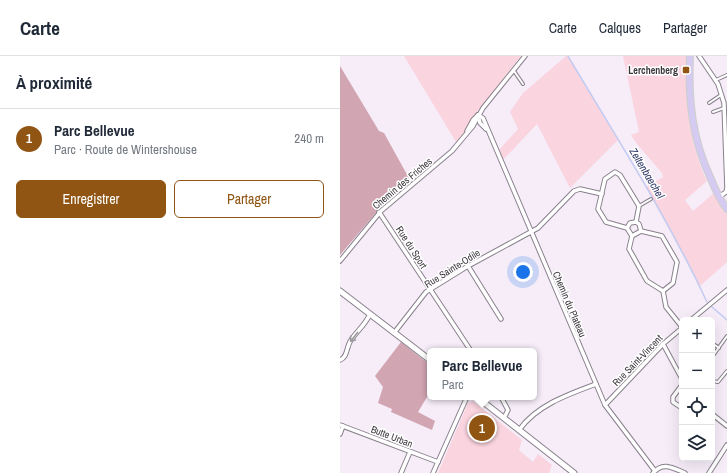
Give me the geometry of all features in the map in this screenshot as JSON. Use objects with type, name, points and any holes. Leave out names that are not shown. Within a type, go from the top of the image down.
[{"type":"main road","points":[[690,56],[690,96],[693,129],[700,153],[719,197],[727,209]]},
{"type":"street","name":"Chemin des Friches","points":[[340,261],[379,212],[394,198],[446,158],[462,139],[470,124],[525,56]]},
{"type":"street","points":[[699,56],[722,94],[725,108],[727,188],[726,192],[719,197]]},
{"type":"street","name":"Chemin du Plateau","points":[[478,115],[480,123],[488,133],[606,405],[654,472]]},
{"type":"street","points":[[636,222],[639,206],[620,175],[615,172],[605,179],[598,209],[606,222],[627,228],[632,236],[629,249],[647,282],[663,291]]},
{"type":"street","name":"Rue Sainte-Odile","points":[[394,333],[430,290],[544,222],[574,191],[580,189],[602,194]]},
{"type":"street","name":"Rue du Sport","points":[[379,212],[469,348]]},
{"type":"street","points":[[627,228],[630,224],[636,222]]},
{"type":"street","points":[[636,222],[639,224],[641,231]]},
{"type":"street","points":[[632,236],[641,231],[662,236],[677,262],[673,283],[663,291]]},
{"type":"street","points":[[468,266],[501,319]]},
{"type":"street","points":[[695,317],[727,290]]},
{"type":"street","points":[[340,291],[427,358]]},
{"type":"street","points":[[663,291],[666,307],[679,324]]},
{"type":"street","points":[[340,360],[345,356],[350,341],[368,320],[370,314]]},
{"type":"street","name":"Rue Saint-Vincent","points":[[606,405],[663,344],[679,331]]},
{"type":"street","points":[[663,344],[679,372]]},
{"type":"street","points":[[519,430],[527,419],[558,399],[596,384]]},
{"type":"street","points":[[679,389],[673,397],[673,402],[679,406]]},
{"type":"street","points":[[434,473],[466,400]]},
{"type":"street","points":[[481,400],[574,473]]},
{"type":"street","points":[[503,400],[508,410],[504,418]]},
{"type":"street","points":[[715,416],[727,426]]},
{"type":"street","points":[[340,434],[341,426]]},
{"type":"street","name":"Butte Urban","points":[[341,426],[438,462]]},
{"type":"street","points":[[709,473],[727,445]]},
{"type":"street","points":[[401,473],[410,452]]},
{"type":"street","points":[[654,472],[660,467],[666,465],[685,473]]},
{"type":"lane","points":[[513,70],[523,84]]},
{"type":"lane","points":[[715,81],[727,75]]},
{"type":"lane","points":[[709,103],[722,94]]},
{"type":"lane","points":[[713,112],[725,108]]},
{"type":"lane","points":[[639,206],[651,199]]},
{"type":"lane","points":[[715,353],[727,336]]},
{"type":"lane","points":[[715,345],[719,348]]},
{"type":"lane","points":[[715,382],[718,382],[727,371]]},
{"type":"shaded area","points":[[404,56],[521,56],[473,117],[464,133],[456,142]]},
{"type":"shaded area","points":[[566,56],[568,56],[618,140],[570,188],[537,124],[503,160],[499,150],[518,129],[510,112],[523,93]]},
{"type":"shaded area","points":[[623,56],[687,56],[685,73],[690,128],[697,155],[707,181],[685,200],[693,211],[714,193],[727,213],[727,262],[700,286],[646,187],[663,177],[662,173],[631,135],[639,132]]},
{"type":"shaded area","points":[[340,66],[379,131],[384,133],[410,180],[404,184],[402,182],[389,192],[391,195],[340,255]]},
{"type":"shaded area","points":[[401,342],[427,363],[427,397],[418,412],[435,421],[432,430],[391,412],[392,409],[378,403],[383,387],[375,376]]},
{"type":"shaded area","points":[[473,401],[522,440],[519,450],[533,462],[538,454],[552,465],[549,473],[438,473],[468,403]]},
{"type":"waterway","name":"Zeltenbaechel","points":[[568,56],[658,208],[692,270],[707,302]]},
{"type":"waterway","name":"Zeltenbaechel","points":[[712,307],[727,320]]},
{"type":"place","name":"Lerchenberg","points":[[686,70]]},
{"type":"place","name":"Parc Bellevue","points":[[482,428]]}]
